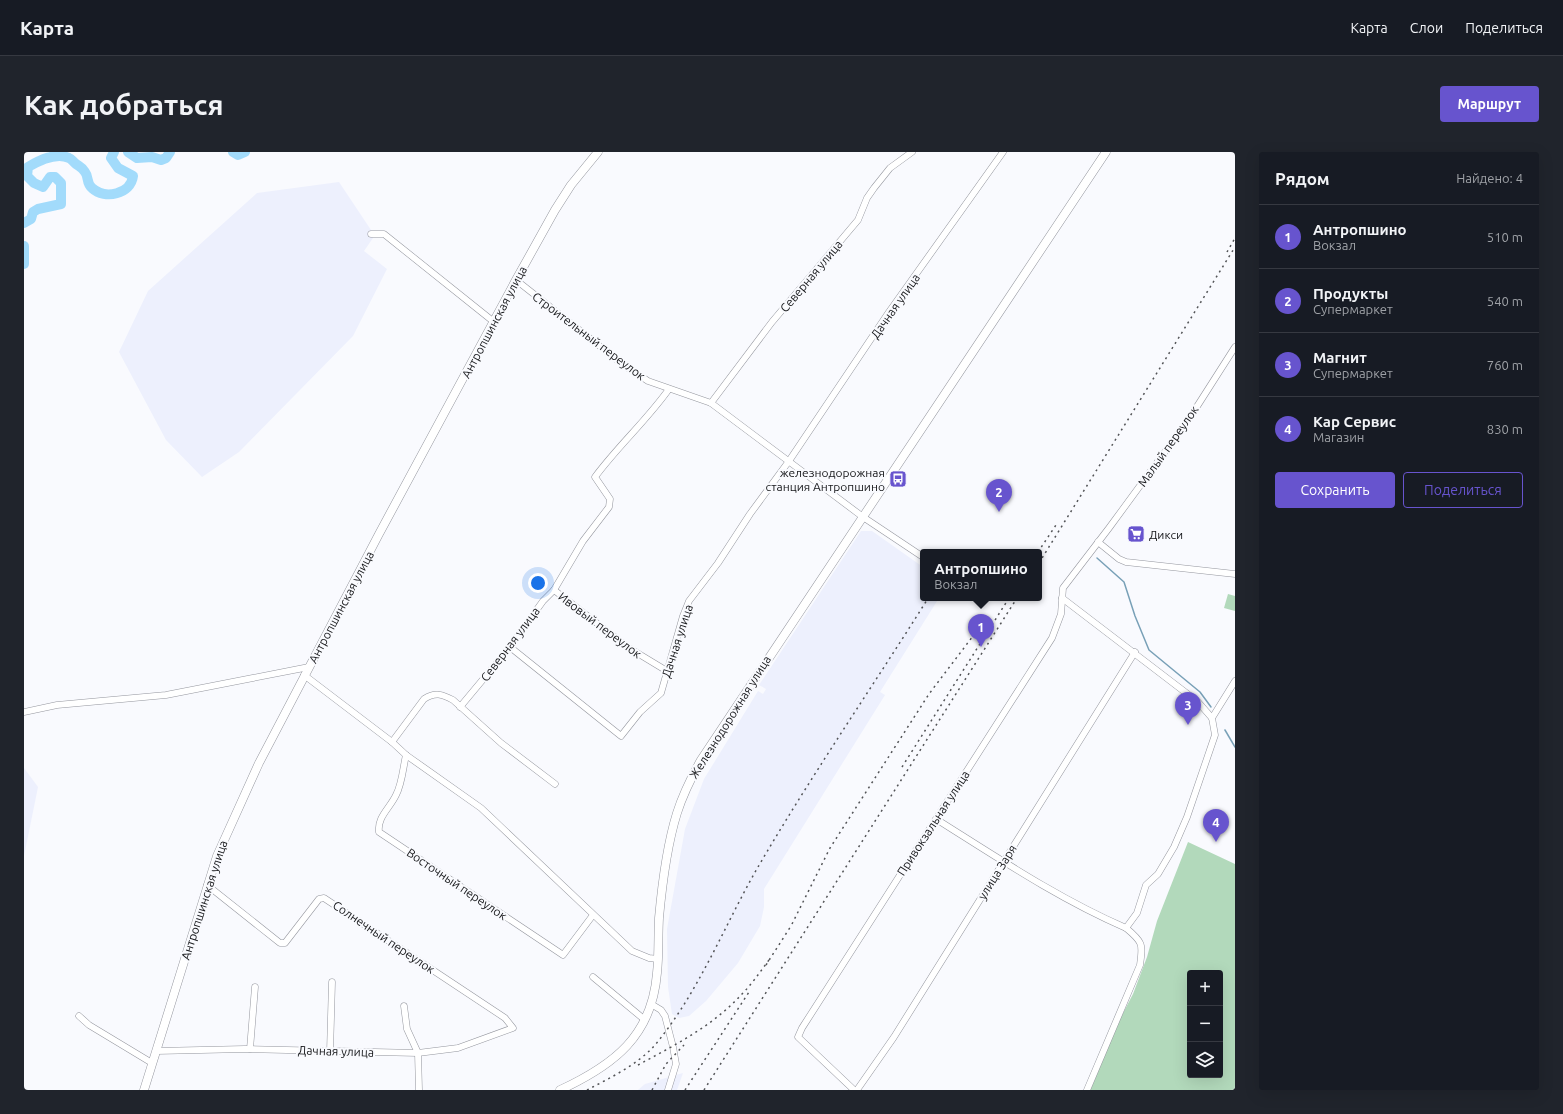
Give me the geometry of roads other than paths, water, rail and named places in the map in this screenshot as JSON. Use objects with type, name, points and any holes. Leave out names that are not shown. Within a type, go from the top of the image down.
[{"type":"street","name":"Антропшинская улица","points":[[144,1090],[217,856],[259,763],[379,534],[516,280],[563,198],[598,152]]},
{"type":"street","name":"Северная улица","points":[[711,403],[772,322],[858,220],[867,198],[890,168],[912,152]]},
{"type":"street","name":"Дачная улица","points":[[510,647],[621,736],[640,712],[661,693],[683,616],[689,601],[718,563],[730,543],[789,462],[889,312],[1003,152]]},
{"type":"street","name":"Железнодорожная улица","points":[[560,1090],[590,1076],[611,1061],[630,1043],[645,1020],[657,974],[659,918],[664,881],[677,814],[687,786],[701,760],[746,690],[1106,152]]},
{"type":"street","points":[[371,234],[384,234],[494,322]]},
{"type":"street","name":"Строительный переулок","points":[[516,280],[625,366],[648,381],[711,403],[862,517],[920,555]]},
{"type":"street","name":"Малый переулок","points":[[1098,542],[1189,419],[1235,347]]},
{"type":"street","name":"Северная улица","points":[[460,707],[510,647],[543,600],[554,590],[584,541],[609,507],[610,500],[595,477],[606,461],[658,404],[669,389]]},
{"type":"street","points":[[1098,542],[1119,559],[1126,562],[1235,574]]},
{"type":"street","name":"Привокзальная улица","points":[[854,1090],[798,1037],[802,1028],[1052,638],[1060,614],[1064,588],[1098,542]]},
{"type":"street","name":"Ивовый переулок","points":[[554,590],[629,648],[667,671]]},
{"type":"street","points":[[1062,598],[1135,652],[1214,716]]},
{"type":"street","name":"улица Заря","points":[[857,1090],[894,1037],[1135,652]]},
{"type":"street","points":[[24,712],[57,705],[166,695],[309,667]]},
{"type":"street","points":[[304,675],[392,742],[406,755],[481,808],[632,951],[649,958],[658,959]]},
{"type":"street","points":[[1126,928],[1137,913],[1146,885],[1158,874],[1187,817],[1215,735],[1214,716],[1235,681]]},
{"type":"street","points":[[392,742],[424,699],[430,695],[444,696],[460,707],[501,743],[555,784]]},
{"type":"street","name":"Восточный переулок","points":[[406,755],[396,795],[378,826],[379,832],[563,955],[593,915]]},
{"type":"street","points":[[936,819],[1004,862],[1091,913],[1126,928],[1140,940],[1143,948],[1140,965],[1087,1090]]},
{"type":"street","name":"Солнечный переулок","points":[[207,885],[280,943],[285,943],[319,899],[324,898],[505,1018],[513,1028]]},
{"type":"street","points":[[593,977],[645,1020]]},
{"type":"street","points":[[330,1052],[332,982]]},
{"type":"street","points":[[250,1049],[255,987]]},
{"type":"street","points":[[650,1004],[661,1010],[665,1016],[673,1046],[676,1064],[668,1090]]},
{"type":"street","points":[[404,1006],[407,1029],[418,1053],[419,1090]]},
{"type":"street","points":[[80,1016],[90,1025],[152,1062]]},
{"type":"street","name":"Дачная улица","points":[[156,1051],[250,1049],[418,1053],[458,1048],[513,1028]]},
{"type":"waterway","points":[[24,223],[31,219],[33,212],[38,209],[61,204],[61,183],[55,177],[50,177],[43,187],[34,183],[27,176],[28,167],[53,156],[64,156],[70,158],[83,169],[89,184],[97,192],[104,194],[117,193],[128,187],[133,176],[118,168],[111,158],[114,152]]},
{"type":"waterway","points":[[128,152],[137,158],[152,157],[161,160],[166,158],[170,152]]},
{"type":"waterway","points":[[233,152],[238,155],[245,152]]},
{"type":"waterway","points":[[24,246],[24,264]]},
{"type":"waterway","points":[[1097,558],[1124,582],[1135,616],[1149,650],[1200,692],[1211,707]]},
{"type":"waterway","points":[[1225,730],[1235,747]]},
{"type":"railway","points":[[1227,252],[1235,238]]},
{"type":"railway","points":[[1042,558],[1235,247]]},
{"type":"railway","points":[[1040,549],[1056,525]]},
{"type":"railway","points":[[587,1090],[605,1081],[640,1059],[655,1045],[671,1025],[698,981],[746,889],[778,833],[926,601]]},
{"type":"railway","points":[[902,767],[1007,601]]},
{"type":"railway","points":[[704,1090],[1015,601]]},
{"type":"railway","points":[[792,924],[830,848],[929,694],[973,636]]},
{"type":"railway","points":[[766,965],[791,926]]},
{"type":"railway","points":[[638,1065],[693,1034],[719,1016],[746,990],[769,960]]},
{"type":"railway","points":[[685,1090],[749,992]]},
{"type":"railway","points":[[652,1090],[666,1064],[684,1045]]},
{"type":"place","name":"железнодорожная станция Антропшино","points":[[898,479]]},
{"type":"place","name":"Продукты","points":[[999,512]]},
{"type":"place","name":"Дикси","points":[[1136,534]]},
{"type":"place","name":"Антропшино","points":[[981,647]]},
{"type":"place","name":"Магнит","points":[[1188,725]]},
{"type":"place","name":"Кар Сервис","points":[[1216,842]]}]
